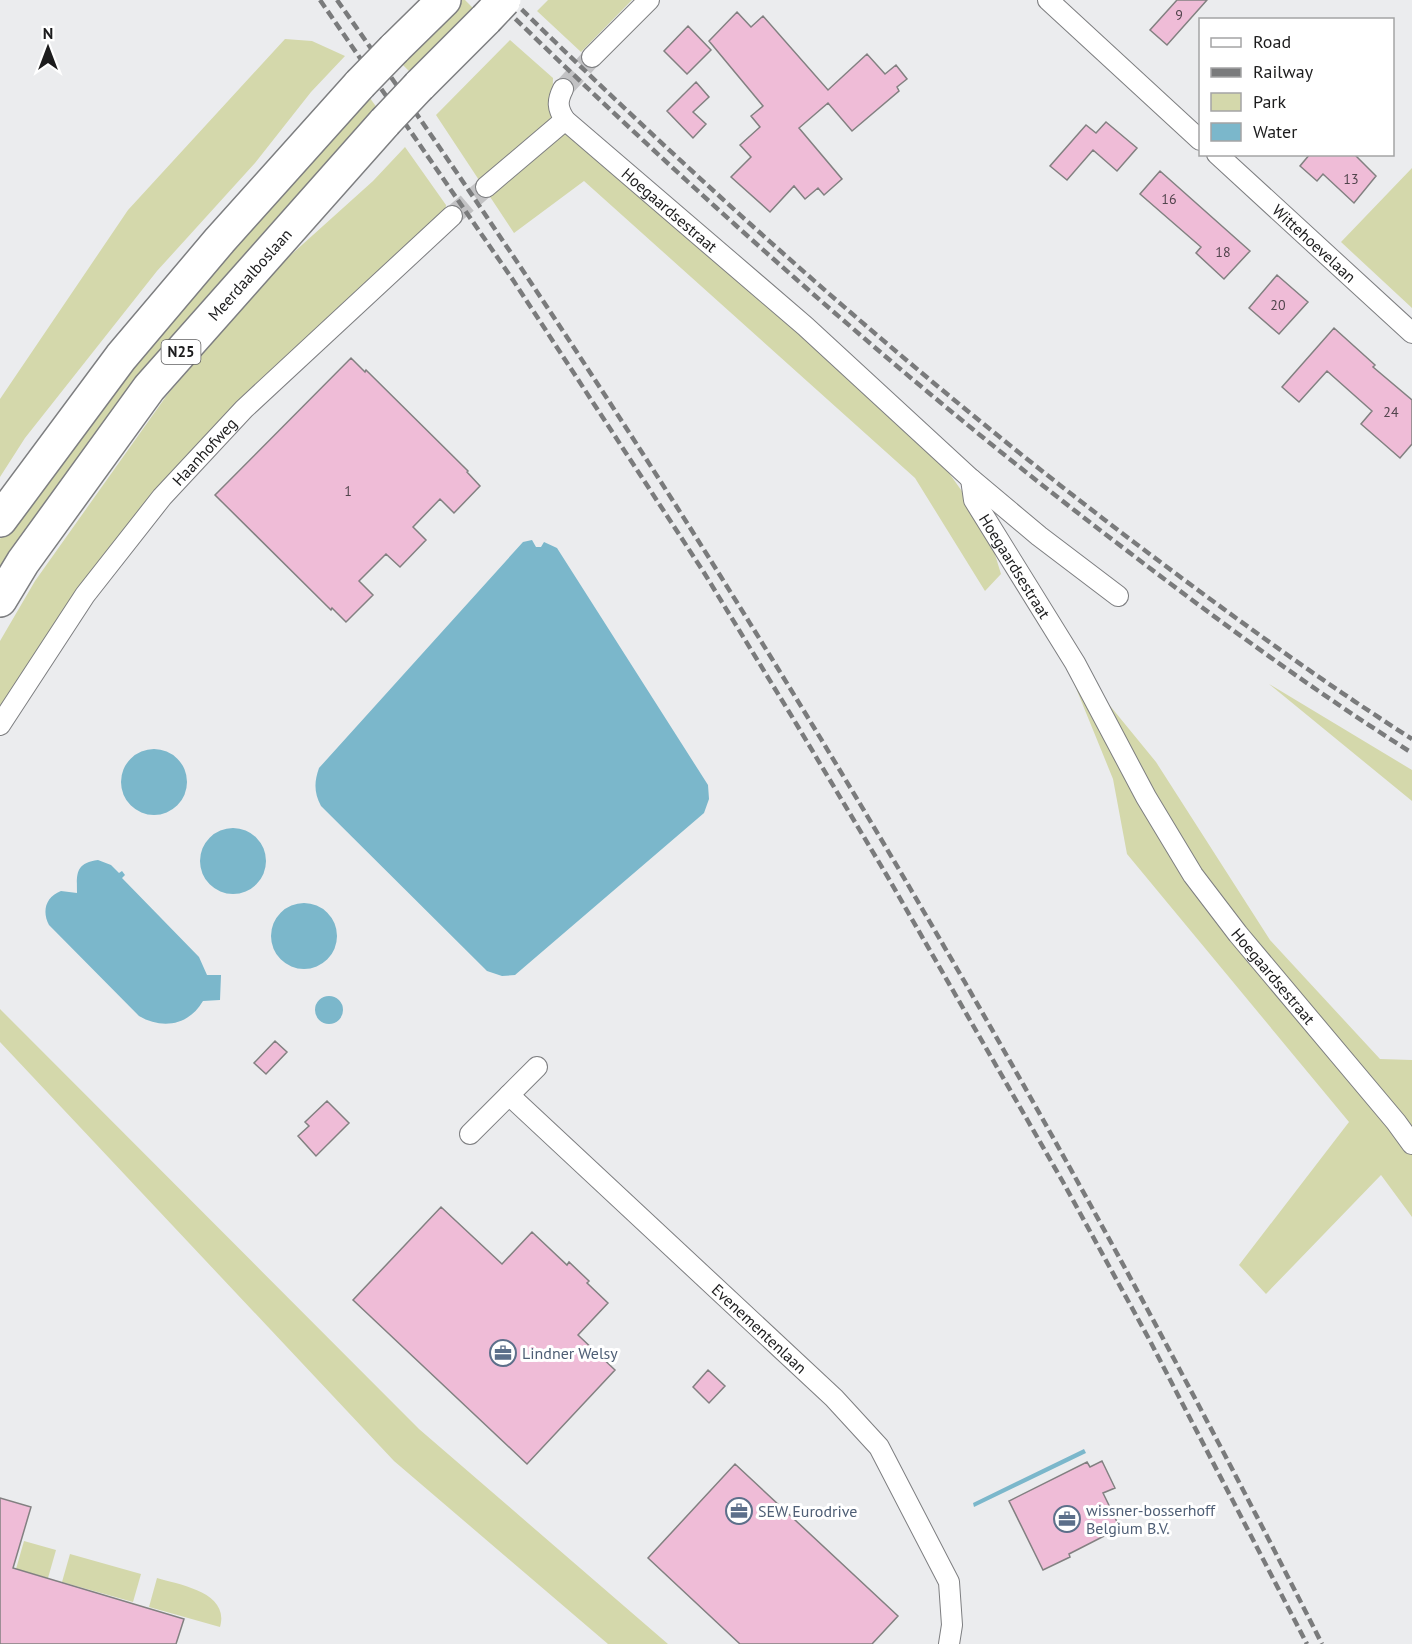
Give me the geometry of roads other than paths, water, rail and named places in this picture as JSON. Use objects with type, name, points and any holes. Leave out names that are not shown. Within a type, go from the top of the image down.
[{"type":"highway","name":"N25","points":[[0,520],[121,357],[220,240],[360,84],[444,0]]},
{"type":"highway","name":"Meerdaalboslaan","points":[[0,600],[23,562],[149,388],[385,122],[495,9]]},
{"type":"street","points":[[592,57],[649,0]]},
{"type":"street","points":[[1048,0],[1199,139]]},
{"type":"street","points":[[486,187],[565,120],[559,110],[558,99],[562,89]]},
{"type":"street","name":"Hoegaardsestraat","points":[[565,120],[805,326],[971,479],[974,500],[1076,663],[1146,797],[1193,875],[1238,934],[1412,1144]]},
{"type":"street","name":"Wittehoevelaan","points":[[1219,156],[1412,333]]},
{"type":"street","name":"Haanhofweg","points":[[0,724],[85,595],[162,497],[250,403],[452,216]]},
{"type":"street","points":[[971,479],[1039,536],[1118,596]]},
{"type":"street","points":[[470,1134],[537,1067]]},
{"type":"street","name":"Evenementenlaan","points":[[509,1095],[834,1398],[879,1447],[949,1582],[952,1625],[949,1644]]},
{"type":"water","points":[[532,540],[536,547],[541,547],[544,542],[557,548],[708,785],[709,799],[704,813],[515,975],[502,976],[487,971],[321,806],[316,792],[316,778],[319,768],[523,542]]},
{"type":"water","points":[[147,749],[161,749],[173,754],[182,763],[187,782],[185,795],[178,806],[161,815],[147,815],[135,810],[126,801],[121,789],[121,775],[126,763],[135,754]]},
{"type":"water","points":[[226,828],[240,828],[252,833],[261,842],[266,861],[264,874],[257,885],[240,894],[226,894],[214,889],[205,880],[200,868],[200,854],[205,842],[214,833]]},
{"type":"water","points":[[98,860],[111,865],[119,873],[122,871],[125,875],[122,878],[199,957],[207,975],[221,975],[220,1000],[203,1001],[190,1015],[175,1023],[157,1023],[148,1020],[139,1016],[49,925],[46,905],[51,897],[61,891],[77,893],[78,871],[85,864]]},
{"type":"water","points":[[297,903],[311,903],[323,908],[332,917],[337,936],[335,949],[328,960],[311,969],[297,969],[285,964],[276,955],[271,943],[271,929],[276,917],[285,908]]},
{"type":"water","points":[[329,996],[339,1000],[343,1010],[339,1020],[329,1024],[319,1020],[315,1010],[319,1000]]},
{"type":"water","points":[[1084,1449],[1086,1453],[974,1507],[973,1503]]},
{"type":"tunnel","points":[[563,89],[592,57]]},
{"type":"tunnel","points":[[452,216],[486,187]]},
{"type":"railway","points":[[320,0],[513,280],[703,571],[794,720],[886,874],[1063,1182],[1149,1339],[1307,1644]]},
{"type":"railway","points":[[337,0],[474,198],[606,397],[735,599],[860,804],[981,1010],[1098,1219],[1212,1430],[1322,1644]]},
{"type":"railway","points":[[496,0],[727,218],[968,425],[1134,556],[1271,658],[1412,753]]},
{"type":"railway","points":[[512,0],[662,144],[739,214],[976,418],[1057,483],[1206,596],[1308,669],[1412,739]]},
{"type":"place","name":"Lindner Welsy","points":[[503,1353]]},
{"type":"place","name":"SEW Eurodrive","points":[[739,1511]]},
{"type":"place","name":"wissner-bosserhoff Belgium B.V.","points":[[1067,1519]]}]
